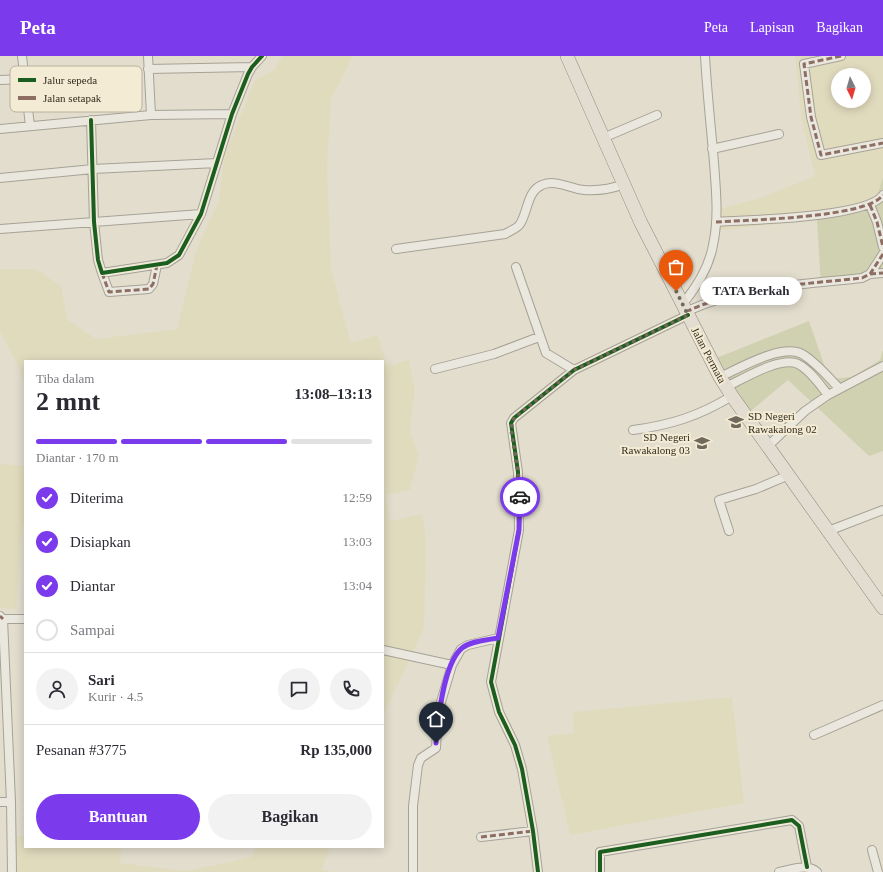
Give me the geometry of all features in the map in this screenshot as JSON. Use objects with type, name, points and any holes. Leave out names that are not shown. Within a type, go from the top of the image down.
[{"type":"main road","name":"Jalan Permata","points":[[567,56],[641,223],[726,387],[883,608]]},
{"type":"street","points":[[22,56],[23,66]]},
{"type":"street","points":[[148,56],[151,115]]},
{"type":"street","points":[[102,273],[167,264],[178,255],[201,214],[232,114],[252,67],[262,56]]},
{"type":"street","points":[[686,310],[709,260],[713,245],[716,222],[705,56]]},
{"type":"street","points":[[841,56],[804,64],[812,117],[821,155],[883,143]]},
{"type":"street","points":[[148,69],[252,67]]},
{"type":"street","points":[[0,80],[10,80]]},
{"type":"street","points":[[29,112],[30,126]]},
{"type":"street","points":[[0,129],[151,115],[232,114]]},
{"type":"street","points":[[603,138],[657,116]]},
{"type":"street","points":[[91,120],[94,222],[98,260],[109,292],[147,290],[153,284],[157,265]]},
{"type":"street","points":[[712,149],[779,134]]},
{"type":"street","points":[[0,178],[93,169],[217,163]]},
{"type":"street","points":[[396,249],[505,234],[520,225],[531,195],[542,185],[553,183],[583,190],[597,190],[624,184]]},
{"type":"street","points":[[716,222],[812,216],[870,205],[879,200],[883,195]]},
{"type":"street","points":[[870,205],[877,222],[883,247]]},
{"type":"street","points":[[0,229],[201,214]]},
{"type":"street","points":[[870,274],[883,254]]},
{"type":"street","points":[[516,267],[539,338],[546,353],[574,370]]},
{"type":"street","points":[[538,872],[533,831],[518,756],[499,712],[491,682],[519,530],[518,472],[511,423],[514,418],[574,370],[686,310],[712,300],[740,294],[862,278],[870,274],[883,273]]},
{"type":"street","points":[[435,369],[494,354],[539,338]]},
{"type":"street","points":[[633,430],[667,425],[712,408],[726,387],[766,356],[784,352],[801,354],[811,360],[839,388]]},
{"type":"street","points":[[726,387],[770,366],[790,363],[797,364],[804,368],[828,395]]},
{"type":"street","points":[[768,446],[806,411],[828,395],[883,366]]},
{"type":"street","points":[[729,531],[719,500],[756,489],[789,476]]},
{"type":"street","points":[[828,531],[883,510]]},
{"type":"street","points":[[12,872],[11,802],[3,711],[1,617],[24,618]]},
{"type":"street","points":[[413,872],[414,806],[418,765],[421,758],[436,748],[438,712],[452,665],[462,649],[468,645],[498,638]]},
{"type":"street","points":[[384,650],[452,665]]},
{"type":"street","points":[[814,735],[883,705]]},
{"type":"street","points":[[0,802],[11,802]]},
{"type":"street","points":[[600,872],[598,857],[600,852],[792,820],[797,822],[799,826],[807,867]]},
{"type":"street","points":[[481,837],[533,831]]},
{"type":"street","points":[[872,850],[878,872]]},
{"type":"street","points":[[779,872],[807,867],[814,869],[817,872]]},
{"type":"shaded area","points":[[282,56],[353,56],[331,100],[327,167],[331,269],[351,343],[378,335],[387,366],[409,360],[415,388],[410,431],[419,456],[410,490],[386,495],[390,521],[422,514],[426,539],[424,628],[384,714],[384,360],[24,360],[24,384],[19,367],[0,331],[0,269],[36,269],[61,286],[67,319],[96,339],[177,329],[196,251],[219,200],[224,157],[255,80],[274,70]]},
{"type":"shaded area","points":[[795,56],[883,56],[883,177],[873,209],[817,220],[719,230],[719,209],[761,198],[815,176],[802,122]]},
{"type":"shaded area","points":[[0,464],[24,466],[24,526],[22,526],[16,609],[0,608]]},
{"type":"shaded area","points":[[732,697],[744,803],[570,835],[547,736],[574,733],[573,712]]},
{"type":"shaded area","points":[[24,836],[24,848],[121,848],[120,863],[186,871],[252,857],[256,848],[330,848],[322,870],[333,872],[16,872],[14,837]]},
{"type":"green space","points":[[883,177],[883,272],[821,286],[817,220],[873,209]]},
{"type":"green space","points":[[809,321],[829,379],[852,377],[880,360],[883,350],[883,451],[869,456],[788,380],[747,414],[714,359]]},
{"type":"marked path","points":[[841,56],[804,64],[811,117],[821,155],[883,143]]},
{"type":"marked path","points":[[716,222],[778,219],[831,213],[854,209],[872,203],[883,195]]},
{"type":"marked path","points":[[870,205],[877,222],[883,247]]},
{"type":"marked path","points":[[686,312],[727,297],[749,292],[795,285],[862,278],[870,274],[883,254]]},
{"type":"marked path","points":[[102,273],[109,292],[149,289],[153,284],[157,265]]},
{"type":"marked path","points":[[870,274],[883,273]]},
{"type":"marked path","points":[[0,616],[3,619]]},
{"type":"marked path","points":[[481,837],[533,831]]},
{"type":"cycle path","points":[[91,120],[94,222],[98,260],[102,273],[167,263],[179,255],[201,214],[232,114],[248,74],[262,56]]},
{"type":"cycle path","points":[[538,872],[533,831],[522,769],[515,745],[499,712],[491,682],[519,530],[518,472],[511,423],[514,418],[574,370],[688,315]]},
{"type":"cycle path","points":[[600,872],[600,852],[792,820],[799,826],[807,867]]},
{"type":"way so far","points":[[520,497],[518,472],[511,429],[511,423],[514,418],[574,370],[688,315],[676,291]]},
{"type":"place","name":"TATA Berkah","points":[[676,291]]},
{"type":"place","name":"SD Negeri Rawakalong 02","points":[[736,422]]},
{"type":"place","name":"SD Negeri Rawakalong 03","points":[[702,443]]},
{"type":"route","points":[[436,743],[438,712],[452,665],[462,649],[468,645],[498,638],[519,530],[520,497]]}]
